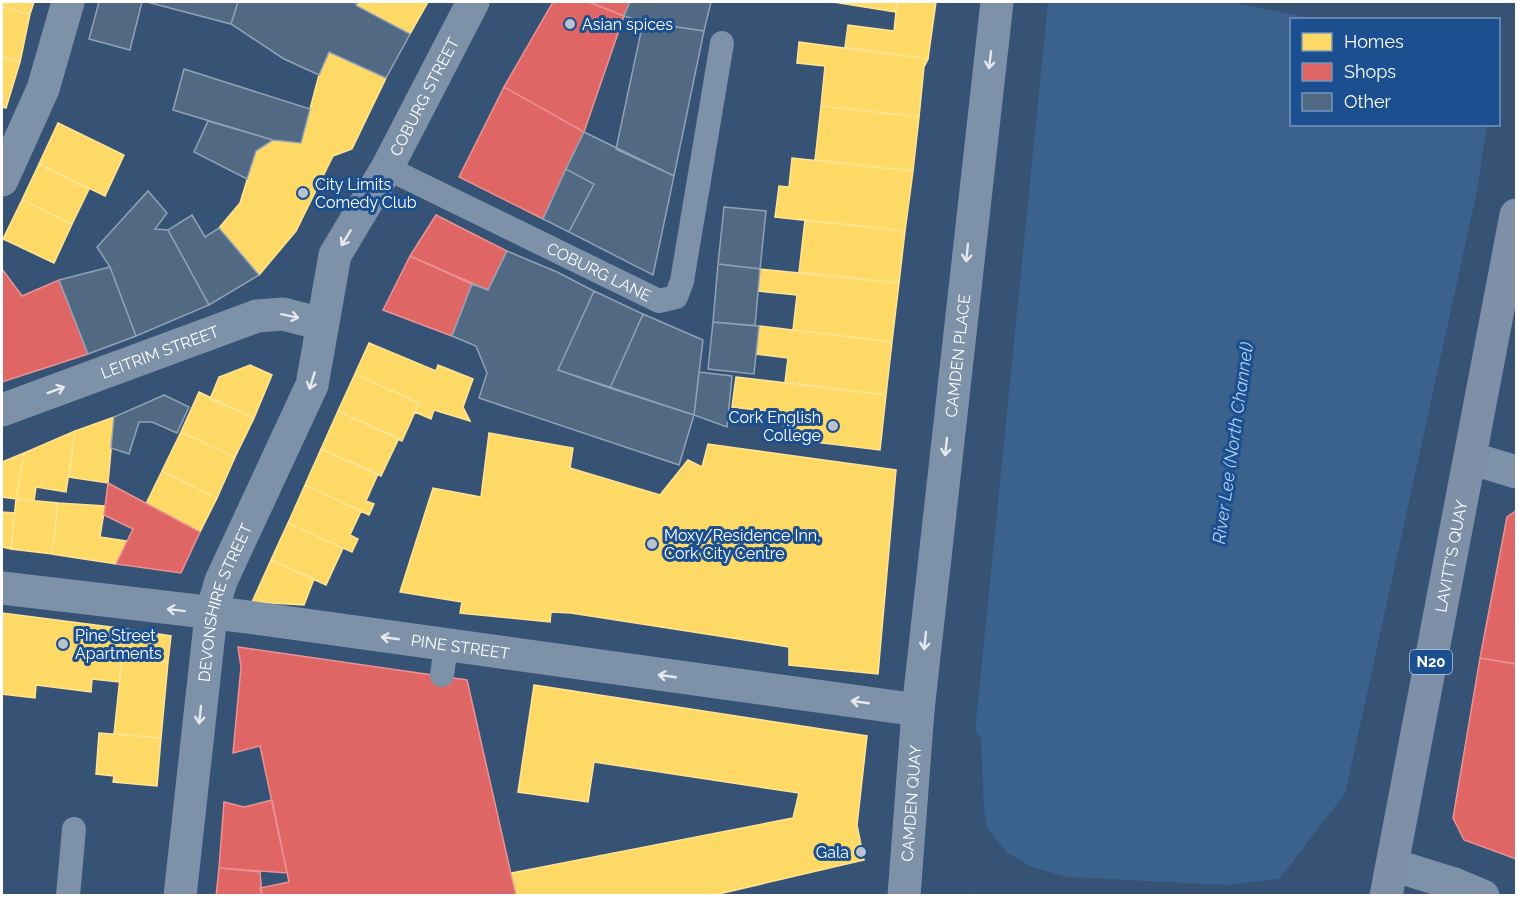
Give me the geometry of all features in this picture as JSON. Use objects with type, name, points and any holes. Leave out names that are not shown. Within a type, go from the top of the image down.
[{"type":"highway","name":"LAVITT'S QUAY","points":[[1389,880],[1516,215]]},
{"type":"street","points":[[2,180],[43,89],[68,2]]},
{"type":"street","name":"COBURG STREET","points":[[322,324],[335,255],[387,168],[473,2]]},
{"type":"street","name":"CAMDEN PLACE","points":[[918,710],[997,2]]},
{"type":"street","name":"LEITRIM STREET","points":[[2,410],[257,316],[283,314],[322,324]]},
{"type":"street","name":"DEVONSHIRE STREET","points":[[180,896],[211,615],[221,581],[312,385],[322,324]]},
{"type":"street","points":[[1470,458],[1516,472]]},
{"type":"street","name":"PINE STREET","points":[[2,588],[211,615],[240,616],[444,661],[918,710]]},
{"type":"street","name":"CAMDEN QUAY","points":[[904,896],[918,710]]},
{"type":"street","points":[[1389,880],[1463,892]]},
{"type":"lane","name":"COBURG LANE","points":[[387,168],[659,301],[676,297],[682,281],[722,43]]},
{"type":"lane","points":[[68,896],[74,829]]},
{"type":"water","name":"River Lee (North Channel)","points":[[1048,2],[1508,2],[1500,47],[1500,18],[1290,18],[1290,126],[1487,126],[1477,191],[1323,895],[975,895],[984,808],[981,739],[975,731]]},
{"type":"pier","points":[[1229,2],[1508,2],[1500,47],[1500,18],[1312,18]]},
{"type":"pier","points":[[1348,790],[1323,895],[975,895],[984,808],[987,827],[1006,852],[1032,867],[1067,877],[1228,885],[1279,879]]},
{"type":"building: Homes","points":[[2,2],[34,2],[30,14],[2,7]]},
{"type":"building: Homes","points":[[359,2],[428,2],[410,34],[357,6]]},
{"type":"building: Homes","points":[[833,2],[897,2],[895,12]]},
{"type":"building: Homes","points":[[897,2],[936,2],[928,59],[845,47],[848,25],[894,31]]},
{"type":"building: Homes","points":[[2,7],[30,14],[20,62],[2,57]]},
{"type":"building: Homes","points":[[799,42],[928,59],[924,67],[919,117],[821,106],[825,66],[797,63]]},
{"type":"building: Homes","points":[[329,52],[386,78],[352,149],[333,156],[296,231],[259,275],[219,228],[240,203],[256,151],[273,140],[301,143],[319,75]]},
{"type":"building: Homes","points":[[2,57],[20,62],[6,108],[2,107]]},
{"type":"building: Homes","points":[[821,106],[919,117],[913,171],[815,160]]},
{"type":"building: Homes","points":[[58,123],[124,155],[105,196],[39,164]]},
{"type":"building: Homes","points":[[792,158],[913,171],[905,231],[775,217],[779,186],[789,187]]},
{"type":"building: Homes","points":[[39,164],[89,189],[72,224],[22,200]]},
{"type":"building: Homes","points":[[22,200],[72,224],[54,263],[3,239]]},
{"type":"building: Homes","points":[[805,220],[905,231],[899,283],[799,272]]},
{"type":"building: Homes","points":[[760,269],[899,283],[892,342],[793,330],[797,295],[758,291]]},
{"type":"building: Homes","points":[[759,326],[892,342],[886,395],[785,382],[788,358],[756,354]]},
{"type":"building: Homes","points":[[369,343],[436,371],[438,365],[473,379],[463,407],[470,421],[434,410],[431,419],[415,412],[419,403],[355,374]]},
{"type":"building: Homes","points":[[250,365],[272,375],[254,418],[210,399],[219,377]]},
{"type":"building: Homes","points":[[355,374],[419,403],[402,441],[338,411]]},
{"type":"building: Homes","name":"Cork English College","points":[[736,377],[886,395],[880,450],[782,438],[785,413],[732,407]]},
{"type":"building: Homes","points":[[199,392],[254,418],[235,457],[181,432]]},
{"type":"building: Homes","points":[[338,411],[399,438],[381,476],[321,449]]},
{"type":"building: Homes","points":[[114,417],[108,483],[69,477],[75,431]]},
{"type":"building: Homes","points":[[75,431],[66,492],[36,487],[34,501],[16,499],[24,453]]},
{"type":"building: Homes","points":[[181,432],[235,457],[217,498],[162,471]]},
{"type":"building: Homes","name":"Moxy/Residence Inn, Cork City Centre","points":[[489,433],[573,448],[570,468],[660,495],[688,460],[702,467],[708,444],[896,470],[878,674],[789,665],[789,647],[571,613],[551,612],[550,622],[460,613],[462,602],[400,592],[433,488],[481,497]]},
{"type":"building: Homes","points":[[321,449],[378,474],[366,501],[374,504],[369,515],[305,485]]},
{"type":"building: Homes","points":[[24,453],[16,499],[2,497],[2,462]]},
{"type":"building: Homes","points":[[162,471],[217,498],[200,532],[146,504]]},
{"type":"building: Homes","points":[[305,485],[361,511],[350,535],[358,539],[352,552],[288,523]]},
{"type":"building: Homes","points":[[16,499],[58,503],[52,554],[11,549]]},
{"type":"building: Homes","points":[[58,503],[105,506],[100,537],[127,541],[116,564],[52,554]]},
{"type":"building: Homes","points":[[2,512],[15,513],[11,549],[2,547]]},
{"type":"building: Homes","points":[[288,523],[343,548],[326,585],[271,560]]},
{"type":"building: Homes","points":[[271,560],[314,579],[304,605],[252,602]]},
{"type":"building: Homes","name":"Pine Street Apartments","points":[[2,613],[126,629],[119,682],[92,679],[91,692],[36,685],[35,698],[2,694]]},
{"type":"building: Homes","points":[[126,629],[171,636],[168,662],[122,659]]},
{"type":"building: Homes","points":[[122,659],[168,662],[161,738],[114,734]]},
{"type":"building: Homes","points":[[534,685],[867,736],[857,825],[864,860],[710,896],[516,896],[511,873],[793,818],[799,793],[594,762],[588,802],[518,792]]},
{"type":"building: Homes","points":[[99,733],[161,738],[157,786],[113,782],[114,776],[96,774]]},
{"type":"building: Shops","points":[[553,2],[589,2],[624,16],[584,132],[504,87]]},
{"type":"building: Shops","points":[[589,2],[630,2],[624,16]]},
{"type":"building: Shops","points":[[504,87],[584,132],[543,219],[459,177]]},
{"type":"building: Shops","points":[[436,215],[507,251],[488,290],[410,256]]},
{"type":"building: Shops","points":[[410,256],[472,284],[452,336],[383,310]]},
{"type":"building: Shops","points":[[2,269],[22,296],[59,280],[88,354],[2,382]]},
{"type":"building: Shops","points":[[108,483],[200,532],[181,573],[116,564],[133,529],[104,515]]},
{"type":"building: Shops","points":[[1516,511],[1516,664],[1480,658],[1507,517]]},
{"type":"building: Shops","points":[[238,647],[467,680],[516,896],[262,896],[260,888],[289,882],[260,746],[233,753],[241,667]]},
{"type":"building: Shops","points":[[1480,658],[1516,664],[1516,859],[1464,840],[1453,818]]},
{"type":"building: Shops","points":[[272,800],[287,873],[219,868],[224,802],[244,807]]},
{"type":"building: Shops","points":[[219,868],[260,872],[262,896],[216,896]]},
{"type":"building: Other","points":[[99,2],[142,2],[130,50],[89,39]]},
{"type":"building: Other","points":[[147,2],[238,2],[231,24]]},
{"type":"building: Other","points":[[238,2],[354,2],[357,6],[410,34],[386,78],[329,52],[319,75],[284,59],[231,24]]},
{"type":"building: Other","points":[[630,2],[711,2],[704,31],[643,22],[624,16]]},
{"type":"building: Other","points":[[643,22],[704,31],[674,176],[616,149]]},
{"type":"building: Other","points":[[184,69],[310,109],[301,143],[273,140],[173,110]]},
{"type":"building: Other","points":[[208,121],[273,140],[256,151],[247,179],[194,152]]},
{"type":"building: Other","points":[[584,132],[674,176],[653,275],[569,232],[594,184],[566,169]]},
{"type":"building: Other","points":[[566,169],[594,184],[569,232],[543,219]]},
{"type":"building: Other","points":[[148,191],[167,213],[155,229],[168,230],[209,305],[136,336],[110,267],[97,247]]},
{"type":"building: Other","points":[[724,207],[766,211],[760,269],[718,264]]},
{"type":"building: Other","points":[[192,215],[205,237],[219,228],[259,275],[209,305],[168,230]]},
{"type":"building: Other","points":[[507,251],[557,272],[594,291],[558,370],[694,415],[679,465],[479,398],[487,373],[476,346],[452,336],[472,284],[488,290]]},
{"type":"building: Other","points":[[718,264],[760,269],[755,326],[713,322]]},
{"type":"building: Other","points":[[110,267],[136,336],[88,354],[59,280]]},
{"type":"building: Other","points":[[594,291],[643,314],[610,388],[558,370]]},
{"type":"building: Other","points":[[643,314],[703,340],[694,415],[610,388]]},
{"type":"building: Other","points":[[713,322],[759,326],[754,374],[708,369]]},
{"type":"building: Other","points":[[699,372],[732,376],[727,427],[694,415]]},
{"type":"building: Other","points":[[164,395],[189,407],[177,433],[152,422],[139,422],[129,454],[111,448],[114,417]]},
{"type":"place","name":"Asian spices","points":[[570,24]]},
{"type":"place","name":"City Limits Comedy Club","points":[[303,193]]},
{"type":"place","name":"Cork English College","points":[[833,426]]},
{"type":"place","name":"Moxy/Residence Inn, Cork City Centre","points":[[652,544]]},
{"type":"place","name":"Pine Street Apartments","points":[[63,644]]},
{"type":"place","name":"Gala","points":[[861,852]]}]
